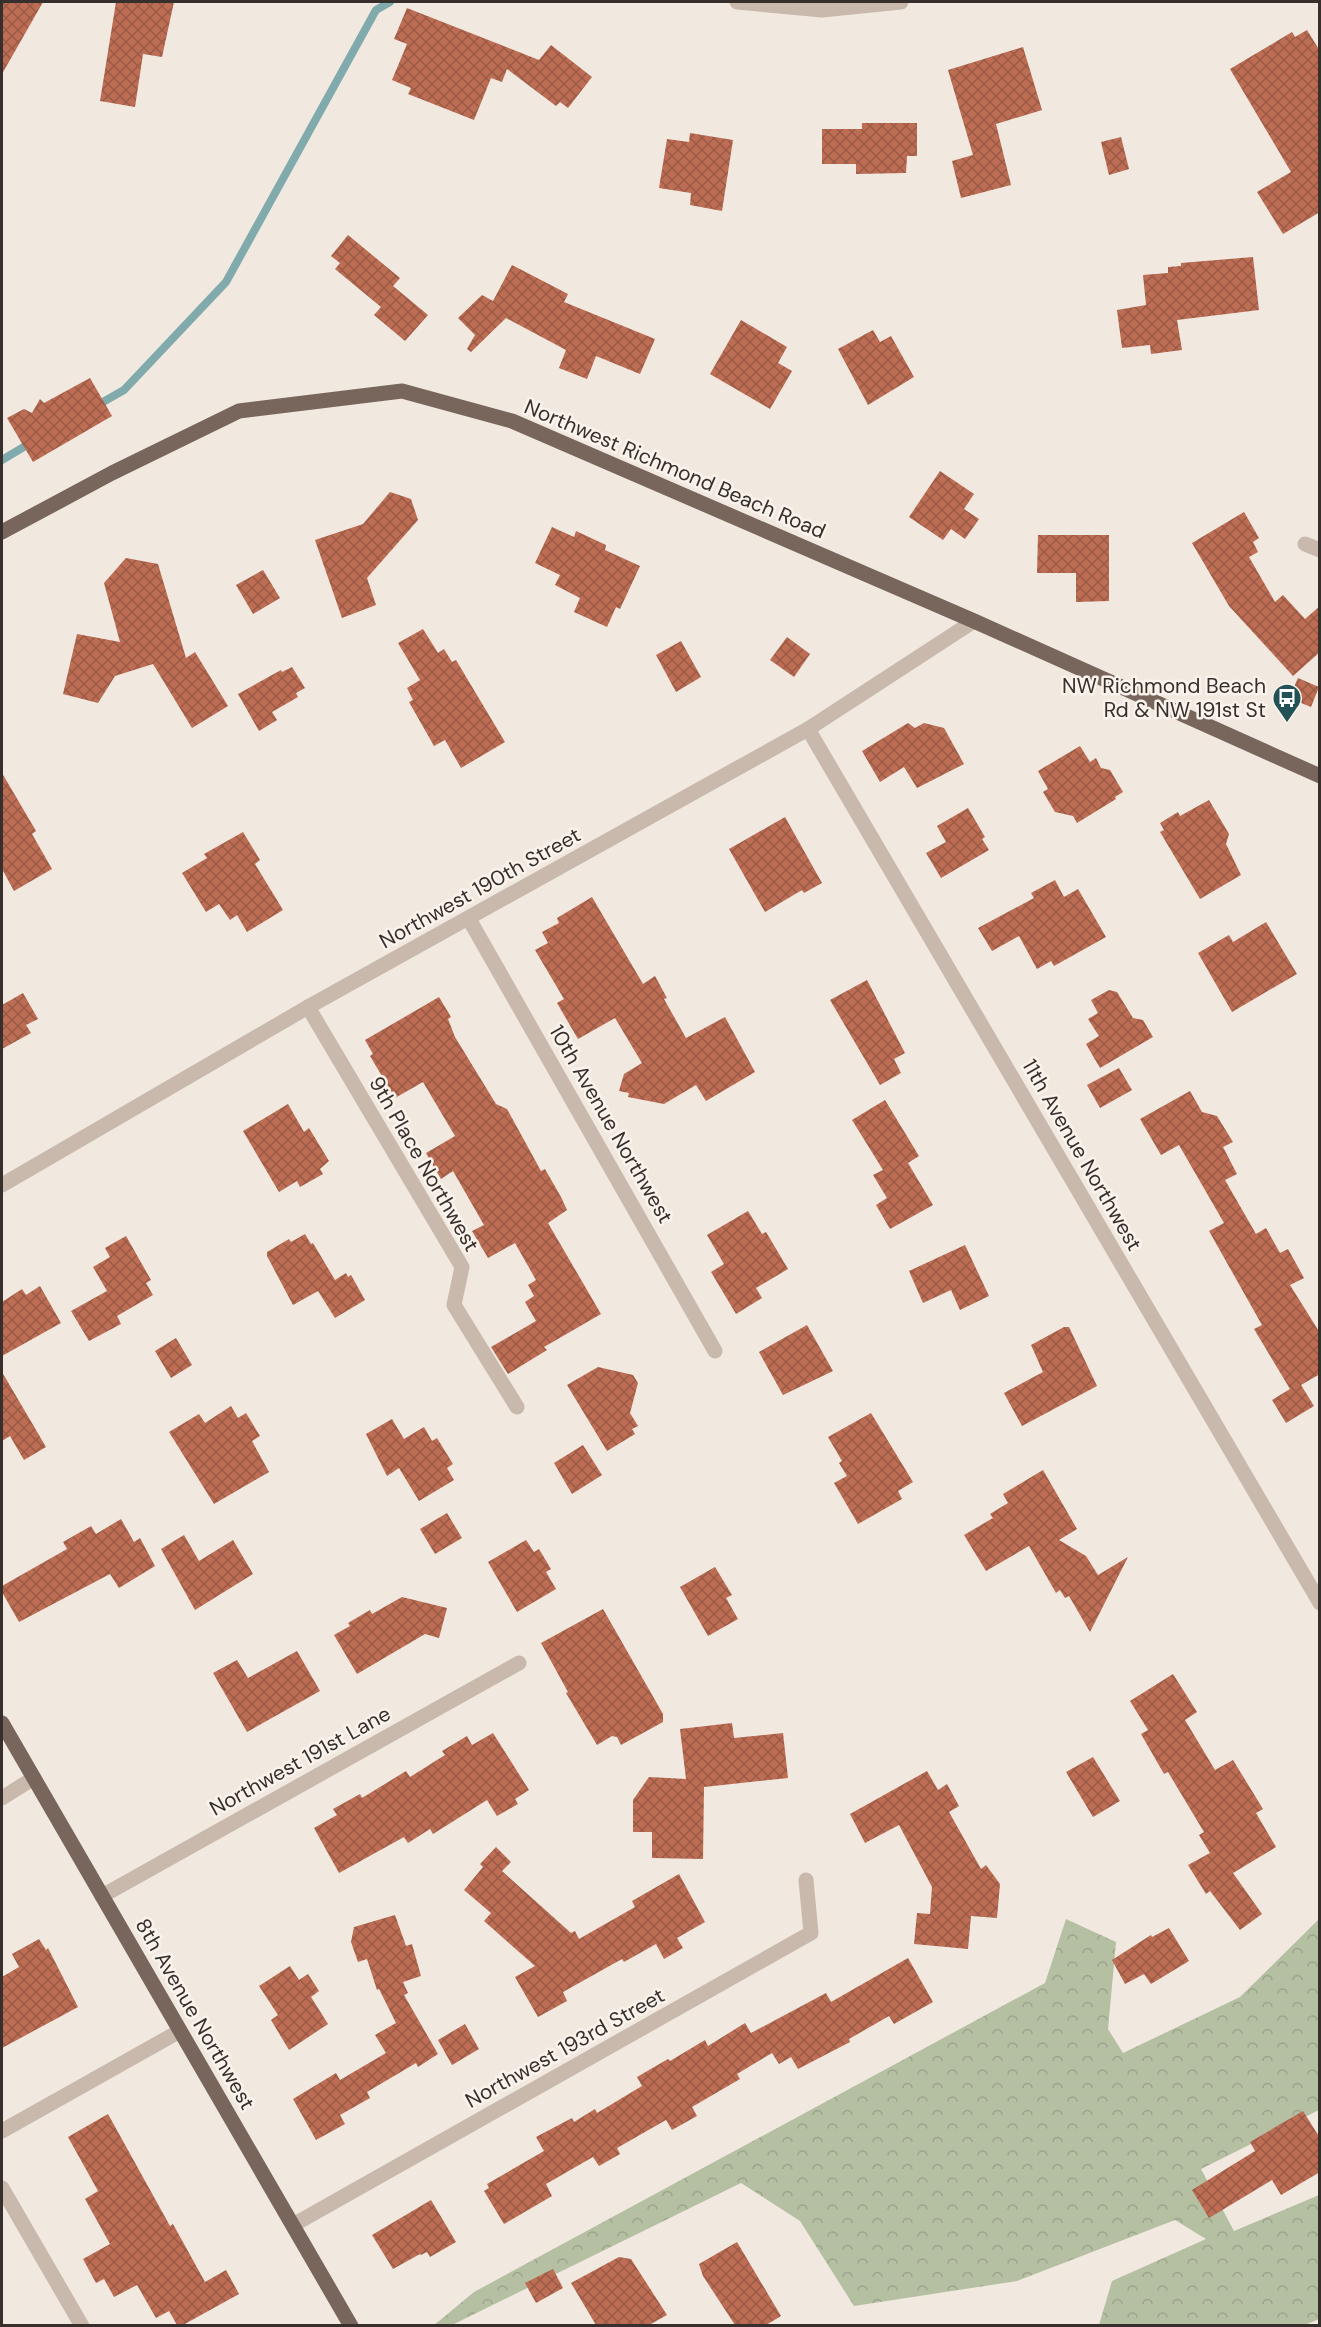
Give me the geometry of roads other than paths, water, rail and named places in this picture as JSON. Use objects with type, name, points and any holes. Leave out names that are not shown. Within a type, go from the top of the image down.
[{"type":"main road","name":"Northwest Richmond Beach Road","points":[[2,532],[112,473],[239,411],[402,391],[512,421],[974,621],[1320,776]]},
{"type":"main road","name":"8th Avenue Northwest","points":[[2,1723],[351,2325]]},
{"type":"street","points":[[737,2],[822,10],[900,2]]},
{"type":"street","name":"Northwest 190th Street","points":[[2,1185],[308,1007],[808,729],[974,621]]},
{"type":"street","name":"11th Avenue Northwest","points":[[808,729],[1320,1603]]},
{"type":"street","name":"10th Avenue Northwest","points":[[469,919],[715,1351]]},
{"type":"street","name":"9th Place Northwest","points":[[308,1007],[462,1267],[454,1305],[517,1407]]},
{"type":"street","name":"Northwest 191st Lane","points":[[102,1896],[519,1663]]},
{"type":"street","points":[[2,1798],[34,1779]]},
{"type":"street","name":"Northwest 193rd Street","points":[[293,2225],[811,1934],[806,1880]]},
{"type":"street","points":[[2,2131],[180,2031]]},
{"type":"street","points":[[2,2188],[82,2325]]},
{"type":"waterway","points":[[96,406],[124,390],[226,282],[376,10],[390,2]]},
{"type":"waterway","points":[[2,460],[32,442]]},
{"type":"place","name":"NW Richmond Beach Rd & NW 191st St","points":[[1287,724]]}]
